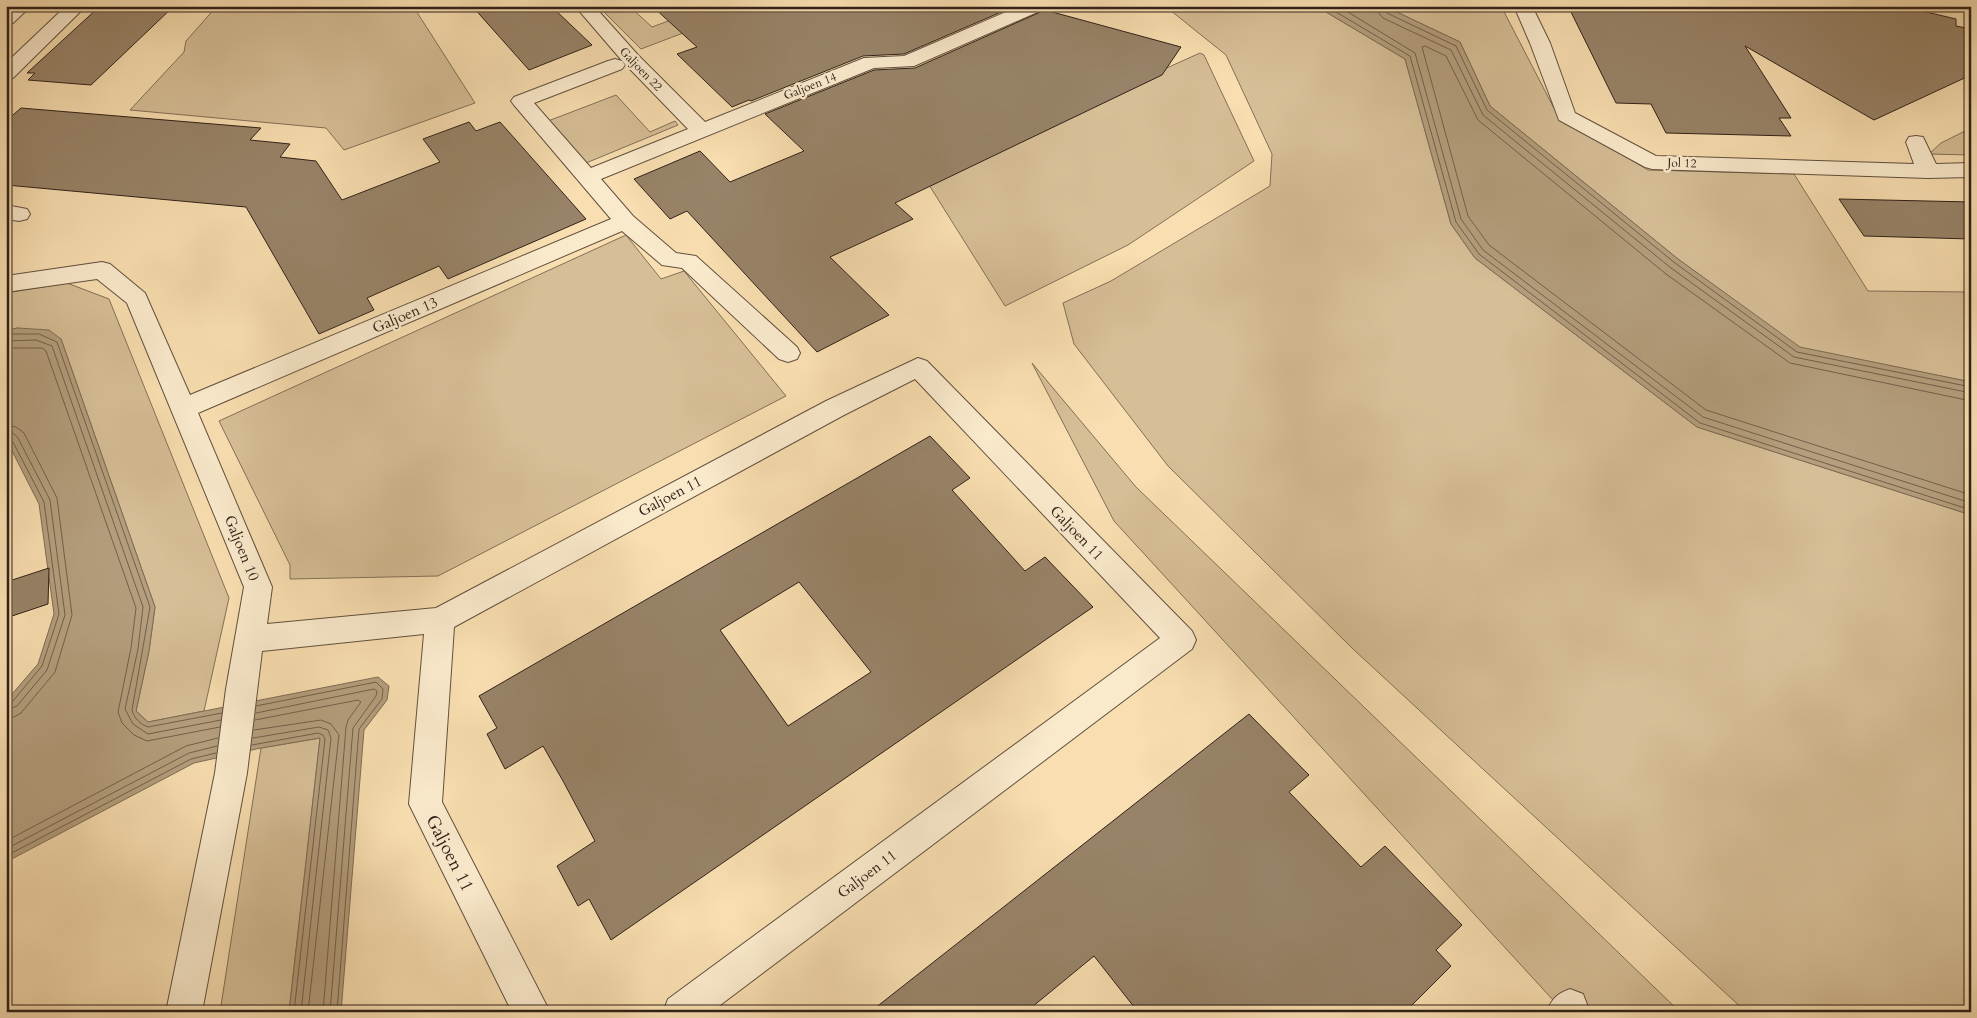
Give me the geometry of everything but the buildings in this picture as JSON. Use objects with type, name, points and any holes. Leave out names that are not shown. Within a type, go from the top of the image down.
[{"type":"street","points":[[6,19],[22,6]]},
{"type":"street","points":[[6,74],[77,6]]},
{"type":"street","name":"Galjoen 22","points":[[584,6],[631,59],[701,130]]},
{"type":"street","name":"Galjoen 14","points":[[587,178],[871,62],[907,62],[1036,6]]},
{"type":"street","name":"Jol 12","points":[[1523,6],[1540,43],[1566,116],[1652,162],[1928,171],[1971,170]]},
{"type":"street","points":[[615,66],[521,101],[625,221],[670,260],[688,261],[788,353]]},
{"type":"street","points":[[1916,142],[1928,171]]},
{"type":"street","name":"Galjoen 13","points":[[185,408],[625,221]]},
{"type":"street","name":"Galjoen 10","points":[[6,284],[102,270],[138,299],[258,587],[241,689],[231,773],[184,1012]]},
{"type":"street","name":"Galjoen 11","points":[[250,639],[440,620],[835,408],[918,367],[1181,640],[681,1012]]},
{"type":"street","name":"Galjoen 11","points":[[440,620],[424,804],[532,1012]]},
{"type":"shaded area","points":[[217,6],[413,6],[475,103],[344,150],[326,128],[130,110],[184,52],[186,41]]},
{"type":"shaded area","points":[[598,6],[629,6],[652,27],[709,6],[754,6],[641,49]]},
{"type":"shaded area","points":[[1165,6],[1316,6],[1405,59],[1451,224],[1475,258],[1697,427],[1971,515],[1971,1012],[1746,1012],[1353,649],[1168,466],[1074,344],[1063,303],[1111,281],[1270,186],[1272,154],[1226,55]]},
{"type":"shaded area","points":[[1384,6],[1501,6],[1558,116],[1648,170],[1794,174],[1868,291],[1971,292],[1971,382],[1800,348],[1678,259],[1490,106],[1460,42]]},
{"type":"shaded area","points":[[1200,53],[1204,55],[1254,161],[1128,245],[1005,306],[924,177]]},
{"type":"shaded area","points":[[616,95],[650,132],[675,121],[678,125],[586,163],[548,121]]},
{"type":"shaded area","points":[[1971,128],[1971,155],[1929,154],[1941,143]]},
{"type":"shaded area","points":[[626,235],[661,279],[684,271],[786,396],[438,576],[290,579],[290,565],[219,421]]},
{"type":"shaded area","points":[[67,283],[109,299],[229,598],[204,711],[148,722],[136,711],[149,651],[155,607],[61,339],[18,328],[6,330],[6,293]]},
{"type":"shaded area","points":[[1032,363],[1136,487],[1680,1012],[1564,1012],[1114,521]]},
{"type":"shaded area","points":[[320,738],[289,1012],[220,1012],[261,748]]},
{"type":"water","points":[[1316,6],[1384,6],[1460,42],[1490,106],[1678,259],[1800,347],[1971,382],[1971,515],[1697,427],[1475,258],[1451,224],[1405,59]]},
{"type":"water","points":[[18,328],[49,330],[61,339],[155,607],[149,651],[136,711],[148,722],[378,677],[389,686],[387,700],[364,730],[341,1012],[289,1012],[320,738],[261,748],[194,763],[6,862],[6,701],[38,664],[54,614],[39,504],[6,439],[6,330]]}]
